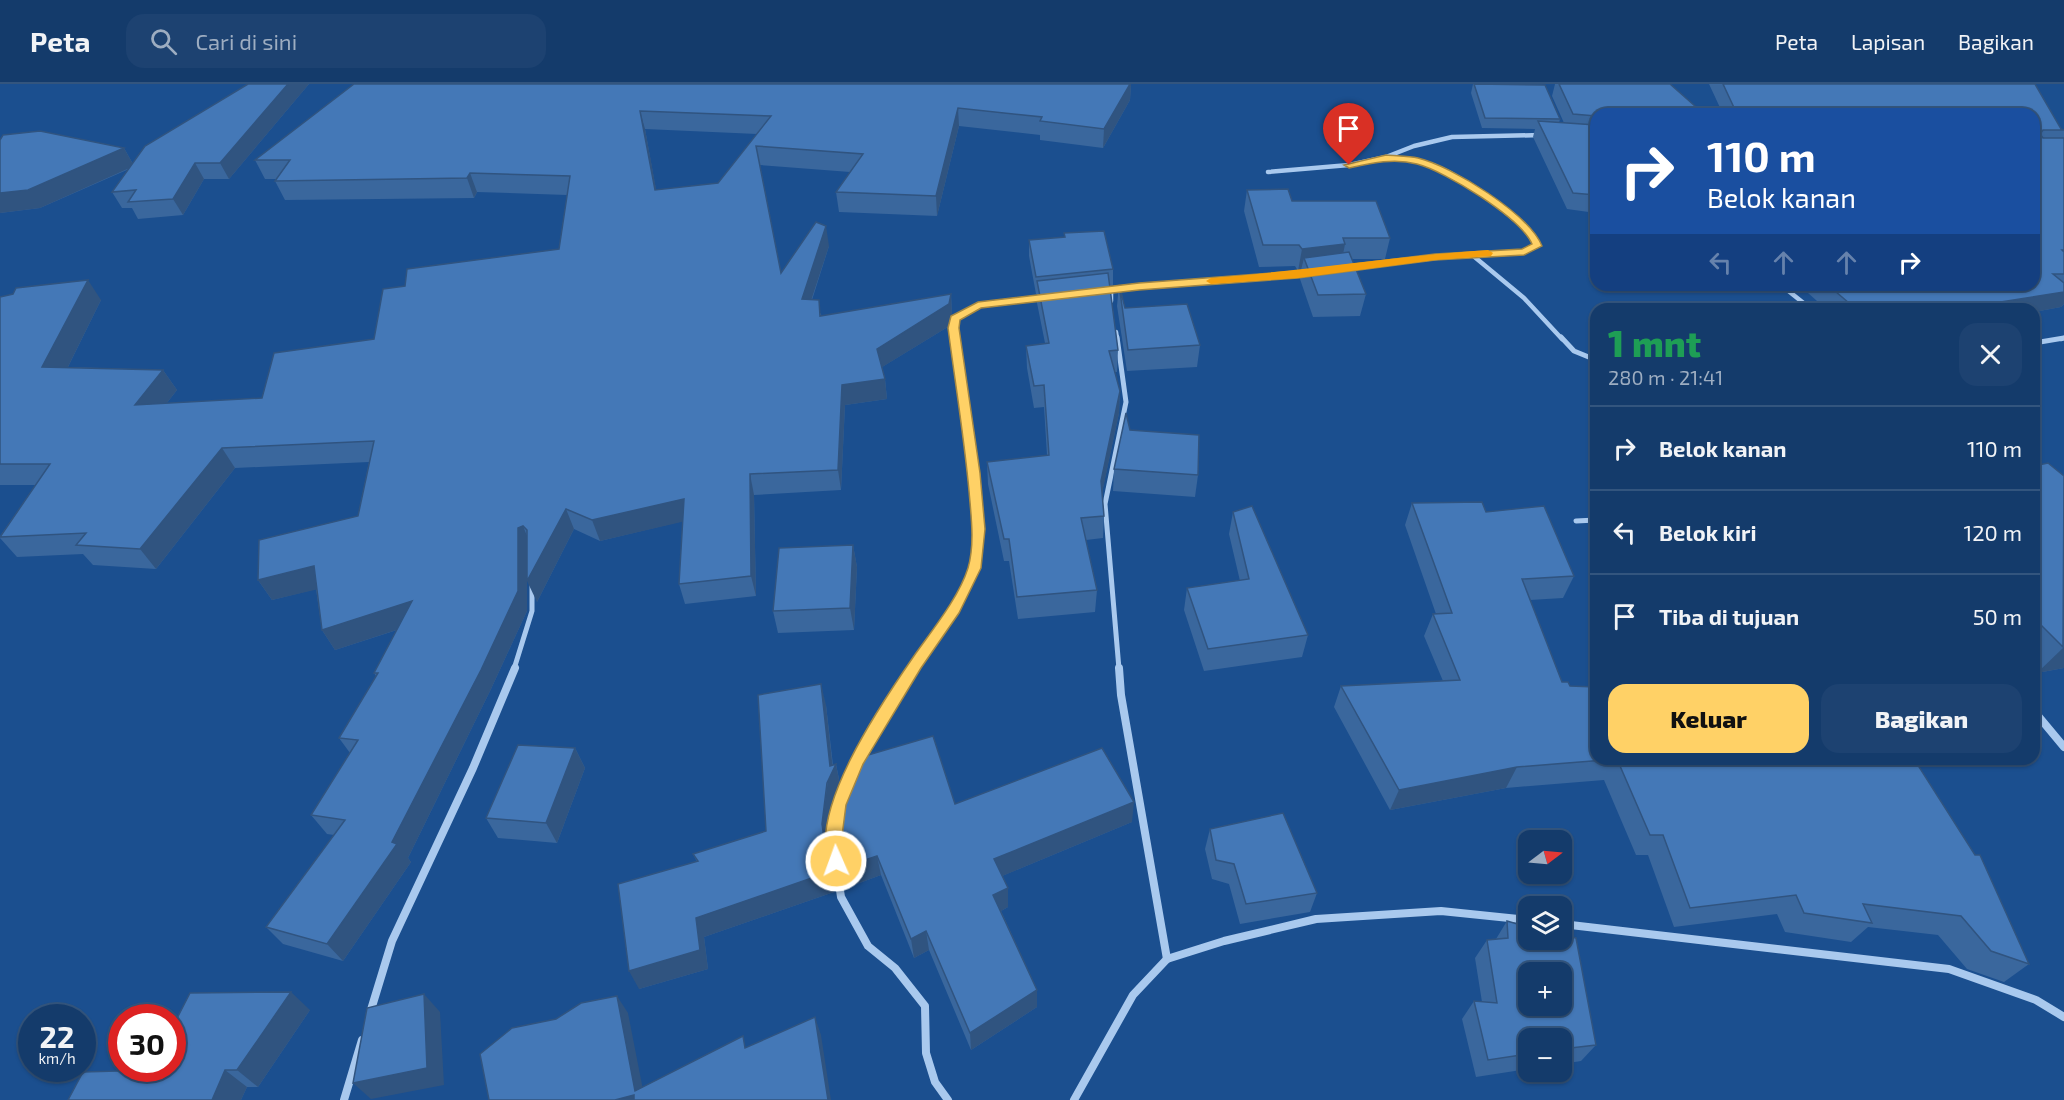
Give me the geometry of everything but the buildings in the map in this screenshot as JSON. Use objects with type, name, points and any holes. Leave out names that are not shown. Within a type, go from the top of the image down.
[{"type":"street","points":[[1386,158],[1441,138],[1483,134],[1553,135]]},
{"type":"street","points":[[1268,172],[1338,166],[1386,158],[1417,160],[1438,168],[1482,193],[1533,237],[1537,246],[1524,252],[1471,254],[1343,268]]},
{"type":"street","points":[[1471,254],[1524,298],[1574,351],[1590,358]]},
{"type":"street","points":[[1100,291],[1320,272]]},
{"type":"street","points":[[1111,290],[1113,311]]},
{"type":"street","points":[[1788,291],[1804,303]]},
{"type":"street","points":[[853,770],[916,664],[954,609],[975,568],[979,529],[974,473],[954,328],[955,318],[978,305],[1056,297]]},
{"type":"street","points":[[1114,322],[1126,402],[1105,504],[1107,538],[1121,695],[1167,959]]},
{"type":"street","points":[[2040,342],[2064,338]]},
{"type":"street","points":[[1576,521],[1590,520]]},
{"type":"street","points":[[368,1020],[392,941],[473,768],[518,660],[532,611],[532,575]]},
{"type":"street","points":[[2040,718],[2064,747]]},
{"type":"street","points":[[837,815],[833,844],[841,897],[868,946],[896,968],[925,1006],[926,1053],[935,1082],[948,1100]]},
{"type":"street","points":[[1074,1100],[1133,995],[1167,959],[1224,941],[1316,919],[1441,911],[1518,919]]},
{"type":"street","points":[[1572,925],[1949,969],[2036,1000],[2064,1017]]},
{"type":"street","points":[[344,1100],[364,1031]]},
{"type":"slow traffic","points":[[1211,281],[1488,253]]},
{"type":"route","points":[[836,861],[833,844],[838,805],[857,761],[916,664],[954,609],[975,568],[979,529],[974,473],[954,328],[955,318],[978,305],[1139,286],[1298,274],[1435,257],[1524,252],[1537,246],[1533,237],[1508,213],[1482,193],[1438,168],[1417,160],[1386,158],[1349,165]]}]
